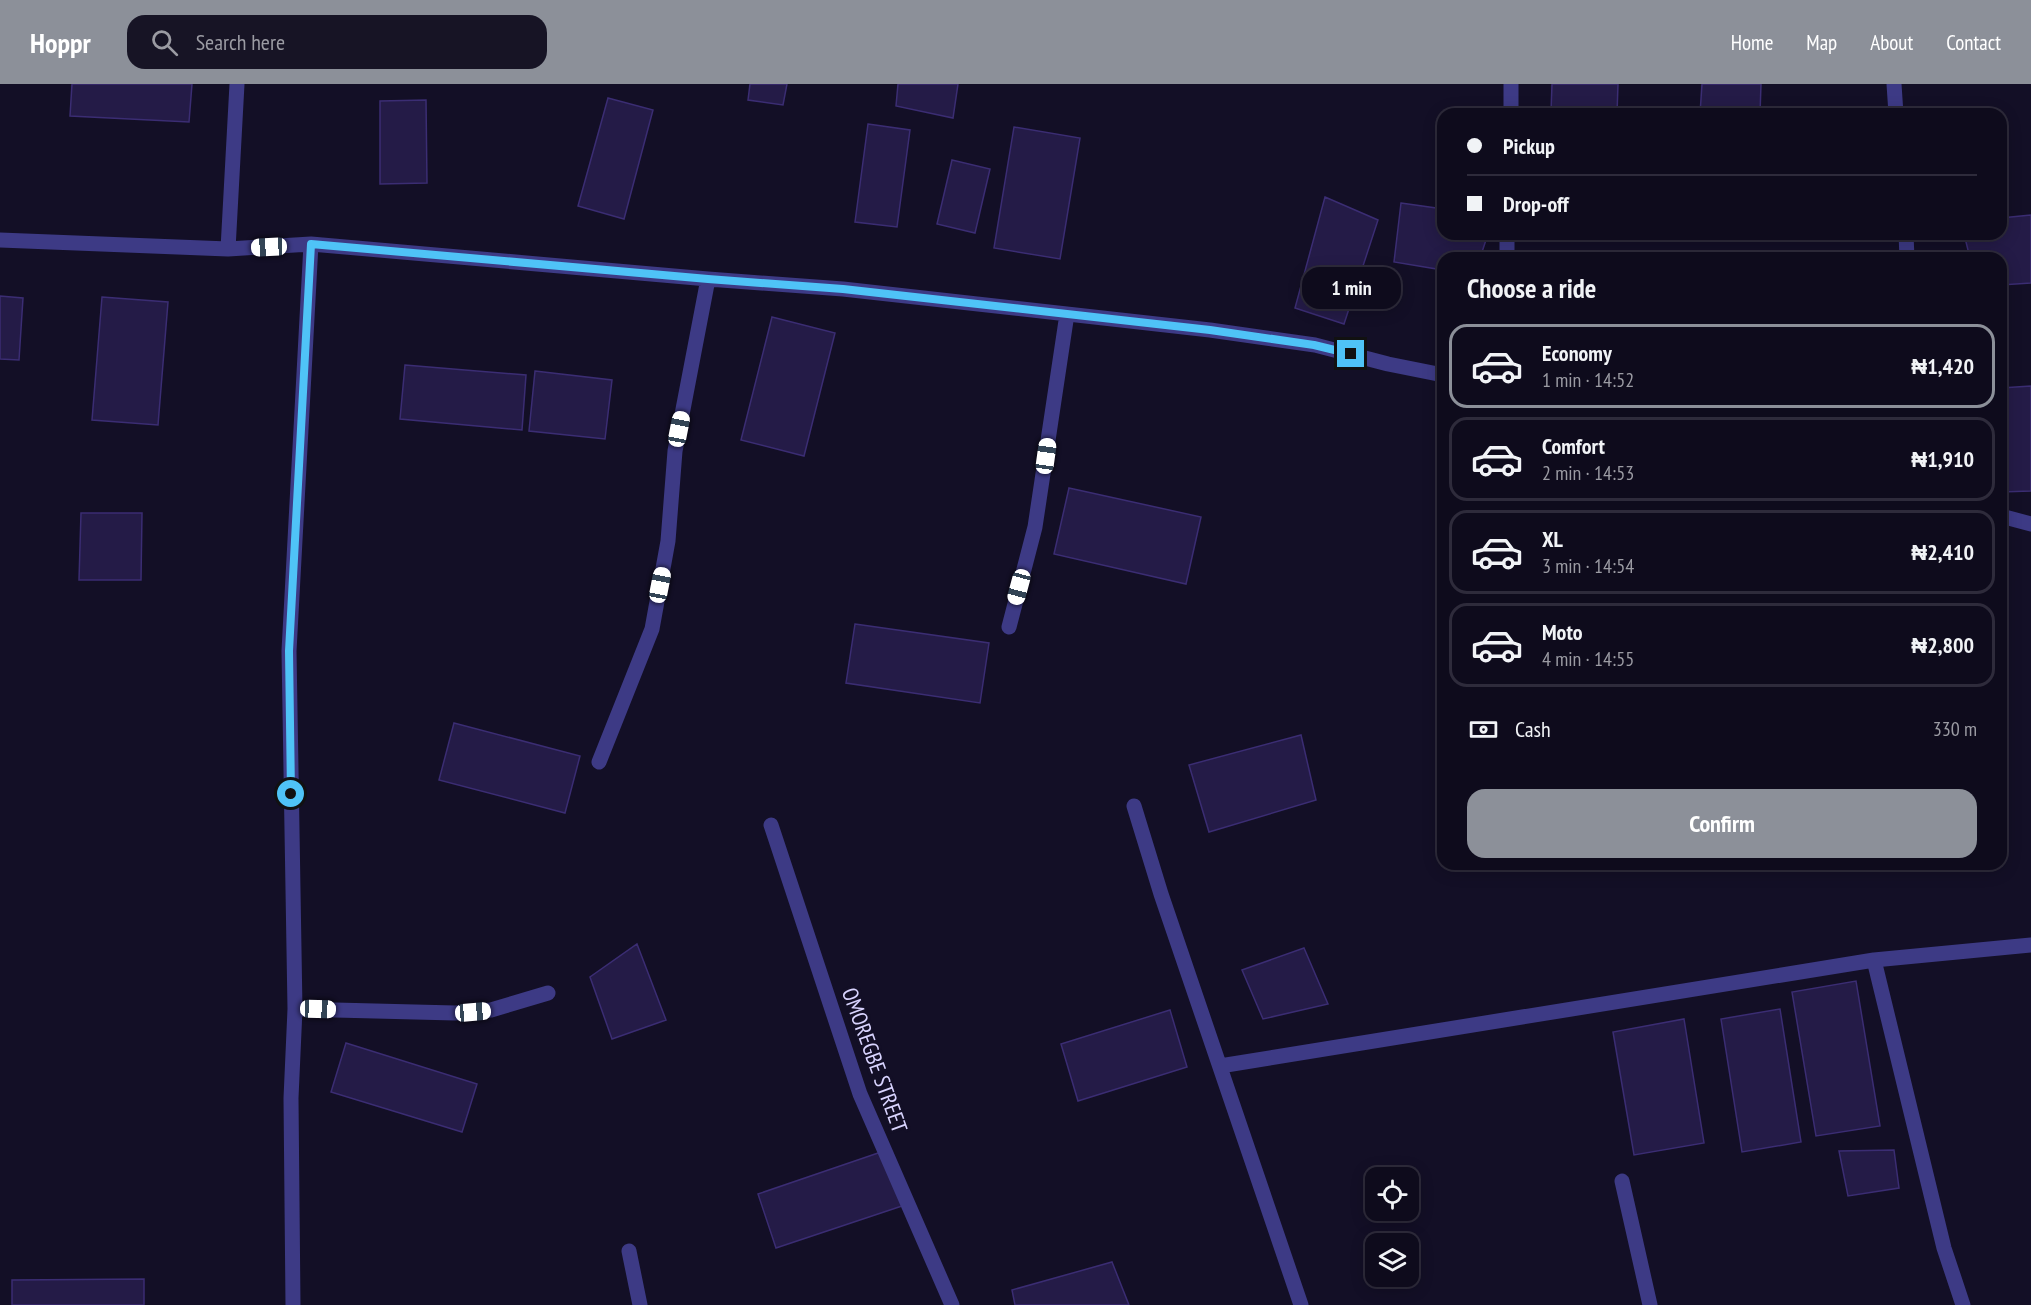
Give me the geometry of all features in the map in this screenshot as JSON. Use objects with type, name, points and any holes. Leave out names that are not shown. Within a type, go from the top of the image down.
[{"type":"street","points":[[228,249],[237,84]]},
{"type":"street","points":[[1510,108],[1511,84]]},
{"type":"street","points":[[1894,84],[1896,108]]},
{"type":"street","points":[[0,240],[228,249],[311,244],[843,289],[1210,330],[1314,345],[1437,374]]},
{"type":"street","points":[[293,1305],[291,1098],[295,1009],[289,651],[311,244]]},
{"type":"street","points":[[599,762],[652,629],[668,541],[675,451],[708,279]]},
{"type":"street","points":[[1009,627],[1035,526],[1067,314]]},
{"type":"street","points":[[2007,518],[2031,524]]},
{"type":"street","points":[[1134,806],[1161,894],[1301,1305]]},
{"type":"street","name":"OMOREGBE STREET","points":[[771,825],[860,1095],[952,1305]]},
{"type":"street","points":[[1220,1065],[1874,960],[2031,945]]},
{"type":"street","points":[[1874,960],[1944,1248],[1963,1305]]},
{"type":"street","points":[[295,1009],[455,1013],[491,1010],[548,993]]},
{"type":"street","points":[[1622,1181],[1650,1305]]},
{"type":"street","points":[[629,1251],[640,1305]]},
{"type":"building","points":[[72,84],[192,84],[189,122],[70,116]]},
{"type":"building","points":[[750,84],[787,84],[783,105],[748,100]]},
{"type":"building","points":[[898,84],[958,84],[953,118],[896,106]]},
{"type":"building","points":[[1552,84],[1618,84],[1617,108],[1551,108]]},
{"type":"building","points":[[1702,84],[1761,84],[1760,108],[1700,108]]},
{"type":"building","points":[[608,98],[653,110],[624,219],[578,206]]},
{"type":"building","points":[[426,100],[427,183],[380,184],[380,101]]},
{"type":"building","points":[[868,124],[910,130],[897,227],[855,222]]},
{"type":"building","points":[[1014,127],[1080,138],[1060,259],[994,248]]},
{"type":"building","points":[[952,160],[990,169],[975,233],[937,224]]},
{"type":"building","points":[[1325,197],[1378,220],[1344,324],[1295,308]]},
{"type":"building","points":[[1401,203],[1437,208],[1437,240],[1486,240],[1482,252],[1437,252],[1437,269],[1394,262]]},
{"type":"building","points":[[2031,215],[2031,283],[2007,285],[2007,252],[1968,252],[1966,240],[2007,240],[2007,217]]},
{"type":"building","points":[[0,296],[23,298],[19,360],[0,359]]},
{"type":"building","points":[[102,297],[168,302],[158,425],[92,420]]},
{"type":"building","points":[[772,317],[835,333],[804,456],[741,440]]},
{"type":"building","points":[[405,365],[526,375],[522,430],[400,419]]},
{"type":"building","points":[[535,371],[612,380],[605,439],[529,431]]},
{"type":"building","points":[[2031,386],[2031,491],[2007,492],[2007,388]]},
{"type":"building","points":[[1069,488],[1201,517],[1186,584],[1054,554]]},
{"type":"building","points":[[81,513],[142,513],[141,580],[79,580]]},
{"type":"building","points":[[855,624],[989,643],[980,703],[846,683]]},
{"type":"building","points":[[454,723],[580,756],[565,813],[439,780]]},
{"type":"building","points":[[1301,735],[1316,800],[1209,832],[1189,765]]},
{"type":"building","points":[[637,944],[666,1020],[612,1039],[590,977]]},
{"type":"building","points":[[1304,948],[1328,1004],[1263,1019],[1242,970]]},
{"type":"building","points":[[1856,981],[1880,1126],[1816,1136],[1792,992]]},
{"type":"building","points":[[1780,1009],[1801,1142],[1742,1152],[1721,1019]]},
{"type":"building","points":[[1170,1010],[1187,1067],[1078,1101],[1061,1044]]},
{"type":"building","points":[[1684,1019],[1704,1143],[1634,1155],[1613,1032]]},
{"type":"building","points":[[346,1043],[477,1084],[462,1132],[331,1092]]},
{"type":"building","points":[[1894,1150],[1899,1188],[1848,1196],[1839,1151]]},
{"type":"building","points":[[884,1151],[902,1206],[776,1248],[758,1194]]},
{"type":"building","points":[[1112,1262],[1129,1305],[1015,1305],[1012,1290]]},
{"type":"building","points":[[144,1279],[144,1305],[12,1305],[12,1280]]},
{"type":"route","points":[[291,794],[289,651],[311,244],[843,289],[1210,330],[1314,345],[1351,354]]}]
